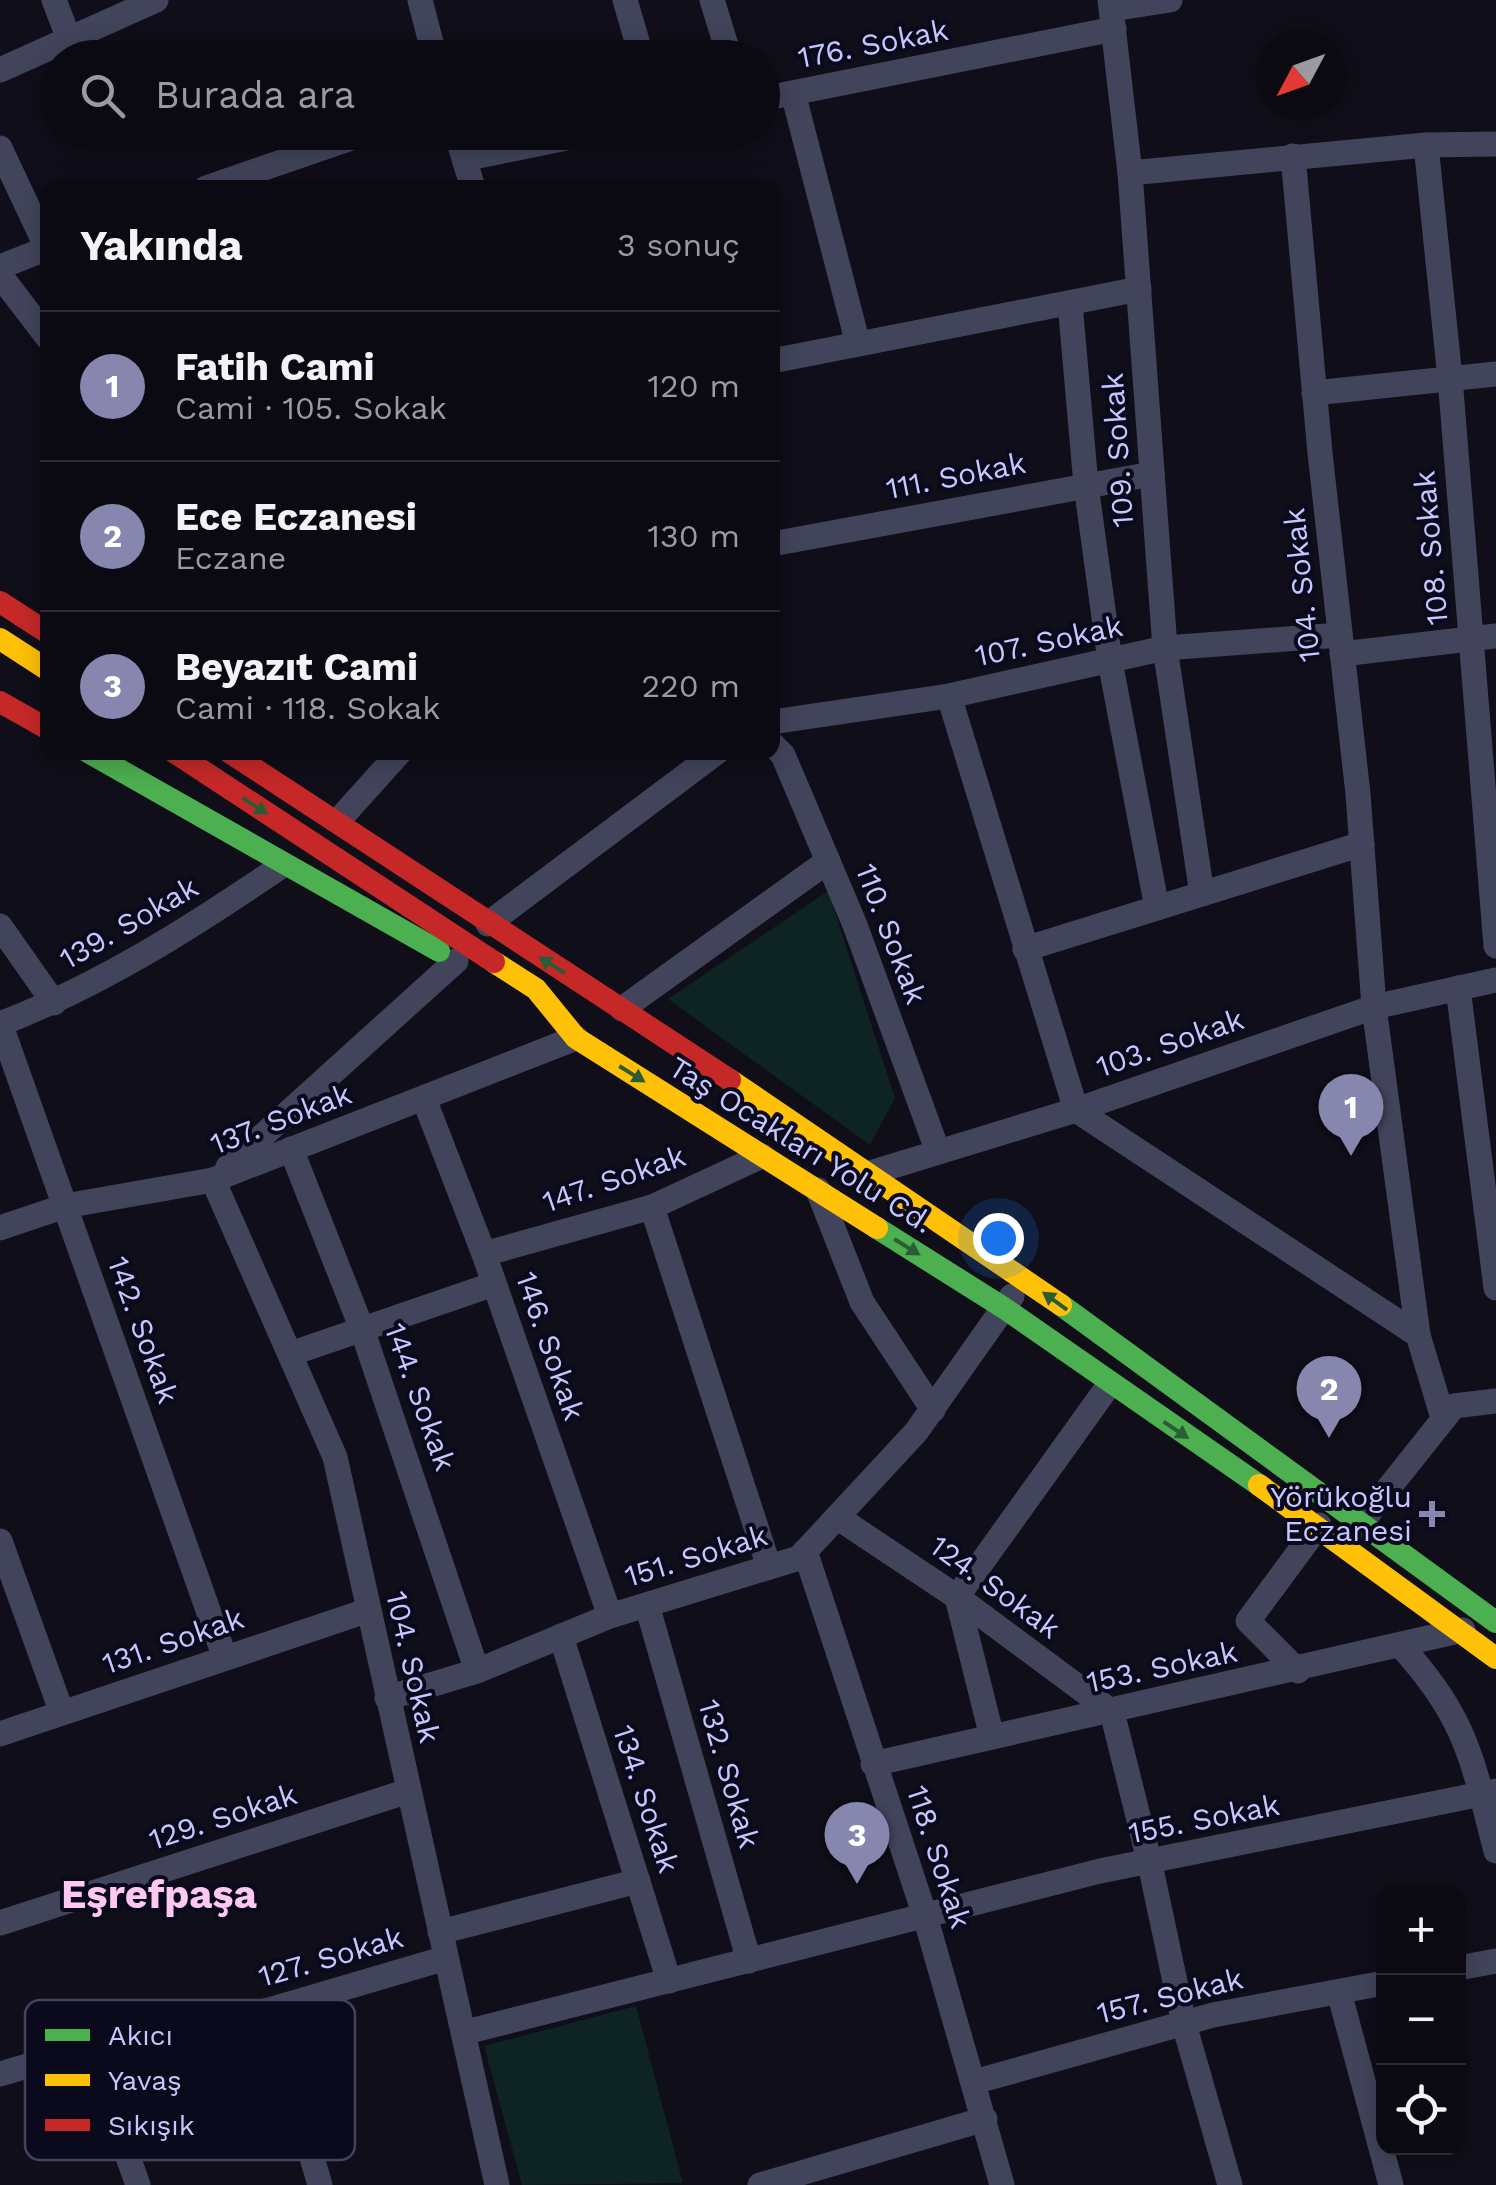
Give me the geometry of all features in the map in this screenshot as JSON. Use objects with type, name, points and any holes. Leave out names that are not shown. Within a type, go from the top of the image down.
[{"type":"main road","points":[[0,602],[40,628]]},
{"type":"main road","points":[[0,639],[40,665]]},
{"type":"main road","points":[[0,702],[40,724]]},
{"type":"main road","points":[[102,760],[456,961],[576,1038],[608,1020],[718,1093],[744,1090]]},
{"type":"main road","name":"Taş Ocakları Yolu Cd.","points":[[186,760],[536,990],[576,1038],[1004,1308],[1109,1385],[1319,1525],[1496,1658]]},
{"type":"main road","name":"Taş Ocakları Yolu Cd.","points":[[242,760],[622,1008],[1024,1279],[1496,1622]]},
{"type":"street","points":[[54,0],[69,40],[156,0]]},
{"type":"street","points":[[420,0],[430,40]]},
{"type":"street","points":[[625,0],[637,40]]},
{"type":"street","points":[[712,0],[724,40]]},
{"type":"street","name":"176. Sokak","points":[[780,96],[1170,0]]},
{"type":"street","name":"109. Sokak","points":[[1112,12],[1130,173],[1165,648],[1202,894]]},
{"type":"street","points":[[0,70],[40,53]]},
{"type":"street","points":[[794,93],[858,344]]},
{"type":"street","points":[[1130,173],[1426,145],[1496,144]]},
{"type":"street","name":"108. Sokak","points":[[1426,145],[1450,378],[1484,636],[1496,946]]},
{"type":"street","points":[[0,148],[40,233]]},
{"type":"street","points":[[229,180],[316,150]]},
{"type":"street","points":[[461,150],[471,180]]},
{"type":"street","points":[[464,159],[508,150]]},
{"type":"street","name":"104. Sokak","points":[[1294,156],[1314,393],[1362,844],[1374,1007],[1418,1335],[1444,1418]]},
{"type":"street","points":[[0,268],[40,251]]},
{"type":"street","points":[[0,276],[40,328]]},
{"type":"street","points":[[780,359],[1139,289]]},
{"type":"street","points":[[1070,303],[1086,485],[1110,660],[1156,908]]},
{"type":"street","points":[[1314,393],[1496,374]]},
{"type":"street","name":"111. Sokak","points":[[780,542],[1152,474]]},
{"type":"street","name":"107. Sokak","points":[[780,721],[949,696],[1165,648],[1341,645],[1484,636]]},
{"type":"street","points":[[949,696],[1076,1110],[1418,1335]]},
{"type":"street","name":"110. Sokak","points":[[780,752],[828,860],[938,1152]]},
{"type":"street","points":[[338,821],[393,760]]},
{"type":"street","points":[[488,924],[707,760]]},
{"type":"street","points":[[1025,950],[1362,844]]},
{"type":"street","points":[[622,1008],[828,860]]},
{"type":"street","name":"139. Sokak","points":[[0,1024],[54,1002],[170,942],[283,866]]},
{"type":"street","points":[[0,926],[54,1002]]},
{"type":"street","points":[[214,1180],[456,961]]},
{"type":"street","name":"103. Sokak","points":[[867,1174],[1076,1110],[1374,1007],[1496,980]]},
{"type":"street","points":[[1458,988],[1496,1288]]},
{"type":"street","name":"142. Sokak","points":[[0,1024],[226,1658]]},
{"type":"street","name":"137. Sokak","points":[[0,1228],[65,1206],[214,1180],[576,1038]]},
{"type":"street","name":"146. Sokak","points":[[424,1099],[484,1254],[610,1616]]},
{"type":"street","name":"144. Sokak","points":[[291,1149],[362,1330],[478,1670]]},
{"type":"street","name":"147. Sokak","points":[[484,1254],[652,1206],[762,1156]]},
{"type":"street","name":"104. Sokak","points":[[214,1180],[335,1457],[366,1611],[466,2032],[497,2185]]},
{"type":"street","points":[[818,1190],[862,1302],[933,1410]]},
{"type":"street","points":[[652,1206],[770,1567]]},
{"type":"street","name":"151. Sokak","points":[[387,1698],[478,1670],[610,1616],[799,1558],[933,1410],[1024,1279]]},
{"type":"street","points":[[290,1354],[494,1284]]},
{"type":"street","points":[[992,1737],[957,1597],[1109,1385]]},
{"type":"street","points":[[1360,1524],[1454,1406],[1496,1402]]},
{"type":"street","name":"124. Sokak","points":[[838,1517],[957,1597],[1112,1712]]},
{"type":"street","points":[[1298,1670],[1248,1621],[1319,1525]]},
{"type":"street","points":[[0,1543],[62,1713]]},
{"type":"street","name":"118. Sokak","points":[[806,1551],[925,1916],[1002,2185]]},
{"type":"street","name":"132. Sokak","points":[[647,1605],[749,1961]]},
{"type":"street","name":"131. Sokak","points":[[0,1734],[366,1611]]},
{"type":"street","name":"153. Sokak","points":[[873,1764],[1463,1630]]},
{"type":"street","name":"134. Sokak","points":[[561,1636],[670,1981]]},
{"type":"street","points":[[1400,1645],[1454,1711],[1489,1793],[1496,1851]]},
{"type":"street","points":[[1112,1712],[1184,2024],[1230,2185]]},
{"type":"street","name":"129. Sokak","points":[[0,1923],[408,1791]]},
{"type":"street","name":"155. Sokak","points":[[466,2032],[1100,1871],[1489,1793]]},
{"type":"street","points":[[440,1932],[638,1881]]},
{"type":"street","name":"127. Sokak","points":[[303,2000],[446,1958]]},
{"type":"street","points":[[1466,1967],[1496,1961]]},
{"type":"street","name":"157. Sokak","points":[[974,2082],[1184,2024],[1376,1985]]},
{"type":"street","points":[[1339,1992],[1391,2185]]},
{"type":"street","name":"127. Sokak","points":[[0,2074],[25,2067]]},
{"type":"street","points":[[760,2185],[824,2177],[985,2119]]},
{"type":"street","points":[[129,2160],[138,2185]]},
{"type":"street","points":[[313,2160],[320,2185]]},
{"type":"green space","points":[[828,891],[895,1098],[870,1145],[668,999]]},
{"type":"green space","points":[[636,2006],[683,2183],[522,2185],[484,2046]]},
{"type":"traffic: fast","points":[[102,760],[439,951]]},
{"type":"traffic: fast","points":[[877,1228],[1004,1308],[1259,1485]]},
{"type":"traffic: fast","points":[[1061,1305],[1496,1622]]},
{"type":"traffic: slow","points":[[0,639],[40,665]]},
{"type":"traffic: slow","points":[[494,962],[536,989],[576,1038],[877,1228]]},
{"type":"traffic: slow","points":[[730,1080],[1061,1305]]},
{"type":"traffic: slow","points":[[1259,1485],[1496,1658]]},
{"type":"traffic: jam","points":[[0,602],[40,628]]},
{"type":"traffic: jam","points":[[0,702],[40,724]]},
{"type":"traffic: jam","points":[[186,760],[494,962]]},
{"type":"traffic: jam","points":[[241,760],[730,1080]]},
{"type":"place","name":"Fatih Cami","points":[[1351,1156]]},
{"type":"place","name":"Ece Eczanesi","points":[[1329,1438]]},
{"type":"place","name":"Yörükoğlu Eczanesi","points":[[1432,1514]]},
{"type":"place","name":"Beyazıt Cami","points":[[857,1884]]},
{"type":"district","name":"Eşrefpaşa","points":[[159,1894]]}]
